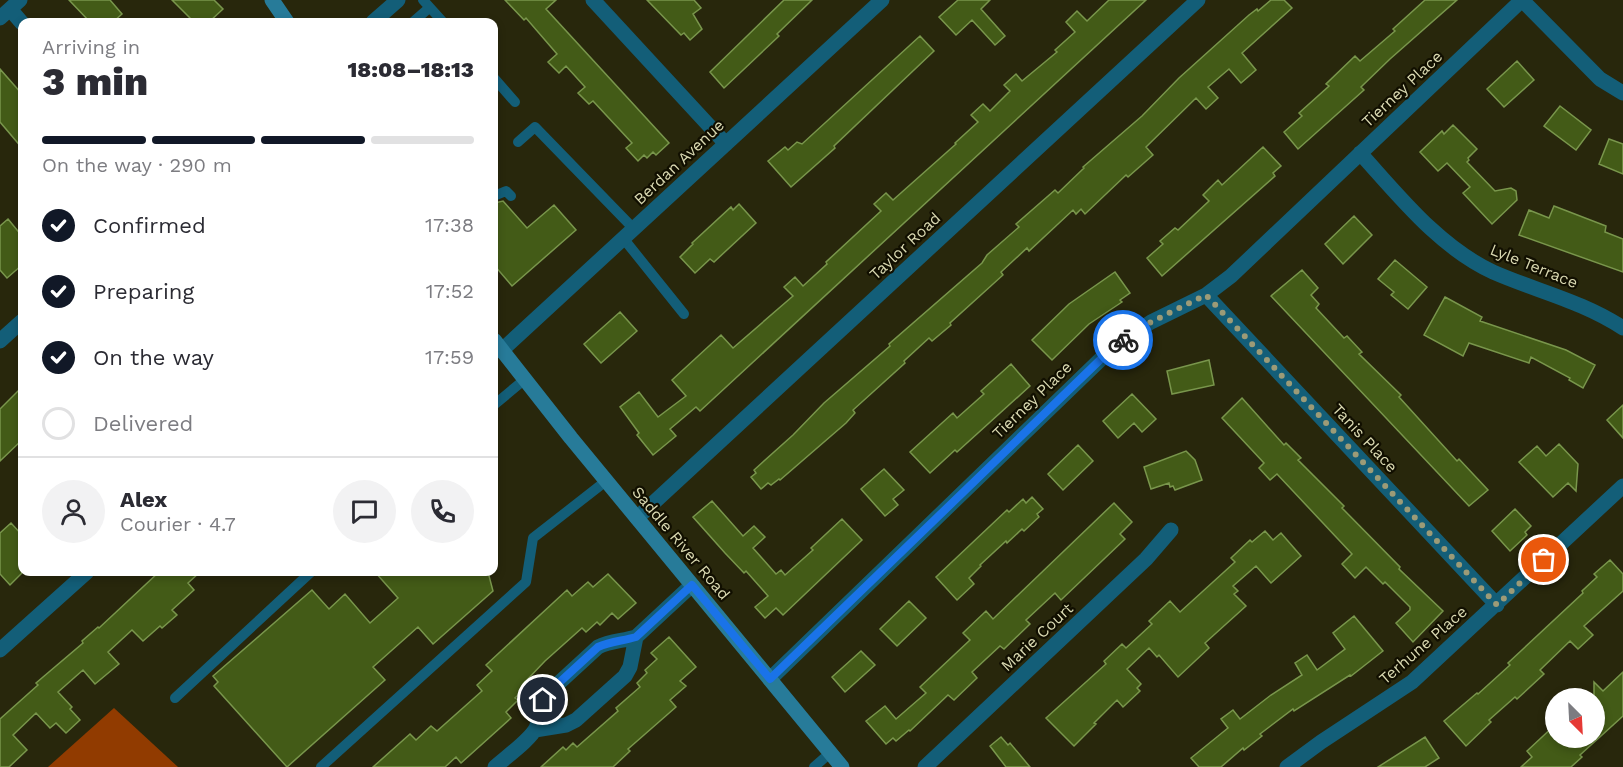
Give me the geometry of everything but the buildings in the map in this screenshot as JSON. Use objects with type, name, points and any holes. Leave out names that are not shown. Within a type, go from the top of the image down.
[{"type":"main road","points":[[272,0],[284,18]]},
{"type":"main road","name":"Saddle River Road","points":[[498,351],[842,767]]},
{"type":"street","points":[[378,18],[398,0]]},
{"type":"street","points":[[593,0],[726,144]]},
{"type":"street","name":"Taylor Road","points":[[637,518],[1198,0]]},
{"type":"street","points":[[1522,0],[1600,79],[1623,93]]},
{"type":"street","name":"Tierney Place","points":[[770,679],[1102,358],[1126,338],[1151,322],[1206,295],[1231,276],[1522,0]]},
{"type":"street","name":"Berdan Avenue","points":[[498,347],[629,234],[879,1]]},
{"type":"street","name":"Lyle Terrace","points":[[1360,153],[1416,213],[1464,255],[1491,271],[1581,304],[1623,328]]},
{"type":"street","name":"Tanis Place","points":[[1206,295],[1497,605]]},
{"type":"street","points":[[0,341],[18,325]]},
{"type":"street","name":"Terhune Place","points":[[1287,767],[1412,682],[1623,486]]},
{"type":"street","name":"Marie Court","points":[[925,767],[1146,559],[1172,530]]},
{"type":"street","points":[[0,650],[83,576]]},
{"type":"street","points":[[495,767],[535,730],[543,700],[549,692],[598,647],[608,642],[636,637],[692,585]]},
{"type":"street","points":[[535,730],[566,726],[576,720],[625,676],[630,666],[636,637]]},
{"type":"lane","points":[[416,18],[426,4],[439,18]]},
{"type":"lane","points":[[498,83],[515,102]]},
{"type":"lane","points":[[518,142],[535,127],[629,234],[684,314]]},
{"type":"lane","points":[[498,194],[506,191],[511,196]]},
{"type":"lane","points":[[498,402],[524,380]]},
{"type":"lane","points":[[321,767],[526,582],[533,538],[606,481]]},
{"type":"lane","points":[[175,698],[307,576]]},
{"type":"lane","points":[[814,767],[830,753]]},
{"type":"shaded area","points":[[114,708],[178,767],[48,767]]},
{"type":"way so far","points":[[1123,340],[1151,322],[1206,295],[1497,605],[1544,560]]},
{"type":"route","points":[[543,700],[598,647],[608,642],[636,637],[692,585],[770,679],[1123,340]]}]
